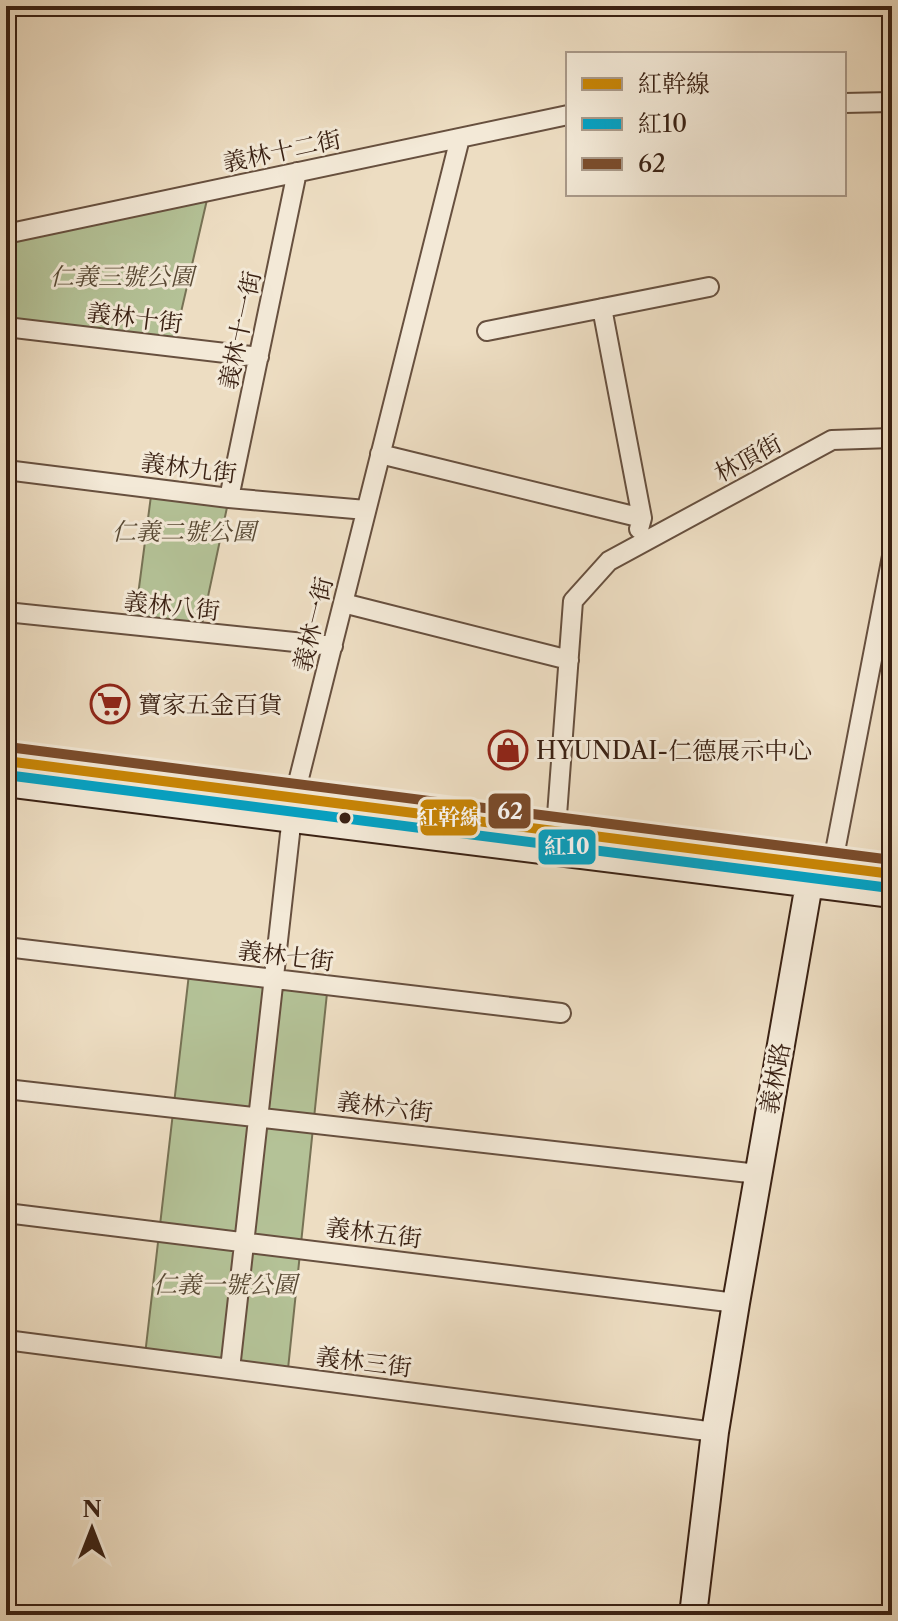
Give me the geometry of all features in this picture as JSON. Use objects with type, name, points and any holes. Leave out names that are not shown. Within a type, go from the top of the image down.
[{"type":"main road","points":[[6,761],[292,808]]},
{"type":"main road","points":[[6,783],[292,808],[555,840],[892,874]]},
{"type":"main road","points":[[555,840],[809,884],[892,894]]},
{"type":"main road","name":"義林路","points":[[693,1615],[715,1432],[809,884]]},
{"type":"street","points":[[846,103],[892,102]]},
{"type":"street","name":"義林十二街","points":[[6,234],[566,115]]},
{"type":"street","name":"義林一街","points":[[230,1369],[292,808],[460,138]]},
{"type":"street","name":"義林十一街","points":[[229,498],[297,172]]},
{"type":"street","points":[[487,331],[709,287]]},
{"type":"street","points":[[602,308],[642,518],[634,547]]},
{"type":"street","name":"義林十街","points":[[6,327],[259,357]]},
{"type":"street","name":"林頂街","points":[[555,840],[573,601],[609,561],[832,440],[892,438]]},
{"type":"street","points":[[380,454],[642,518]]},
{"type":"street","name":"義林九街","points":[[6,470],[229,498],[366,510]]},
{"type":"street","points":[[809,884],[832,867],[892,556]]},
{"type":"street","points":[[343,603],[569,660]]},
{"type":"street","name":"義林八街","points":[[6,612],[333,646]]},
{"type":"street","name":"義林七街","points":[[6,947],[561,1013]]},
{"type":"street","name":"義林六街","points":[[6,1089],[758,1174]]},
{"type":"street","name":"義林五街","points":[[6,1213],[736,1303]]},
{"type":"street","name":"義林三街","points":[[6,1340],[715,1432]]},
{"type":"green space","name":"仁義三號公園","points":[[209,191],[173,347],[6,327],[6,234]]},
{"type":"green space","name":"仁義二號公園","points":[[152,488],[229,498],[200,634],[134,626]]},
{"type":"green space","name":"仁義一號公園","points":[[189,974],[327,993],[288,1369],[145,1355]]},
{"type":"transit line","name":"62","points":[[8,747],[892,860]]},
{"type":"transit line","name":"紅幹線","points":[[6,761],[892,874]]},
{"type":"transit line","name":"紅10","points":[[6,775],[890,888]]},
{"type":"place","name":"寶家五金百貨","points":[[110,704]]},
{"type":"place","name":"HYUNDAI-仁德展示中心","points":[[508,750]]}]
